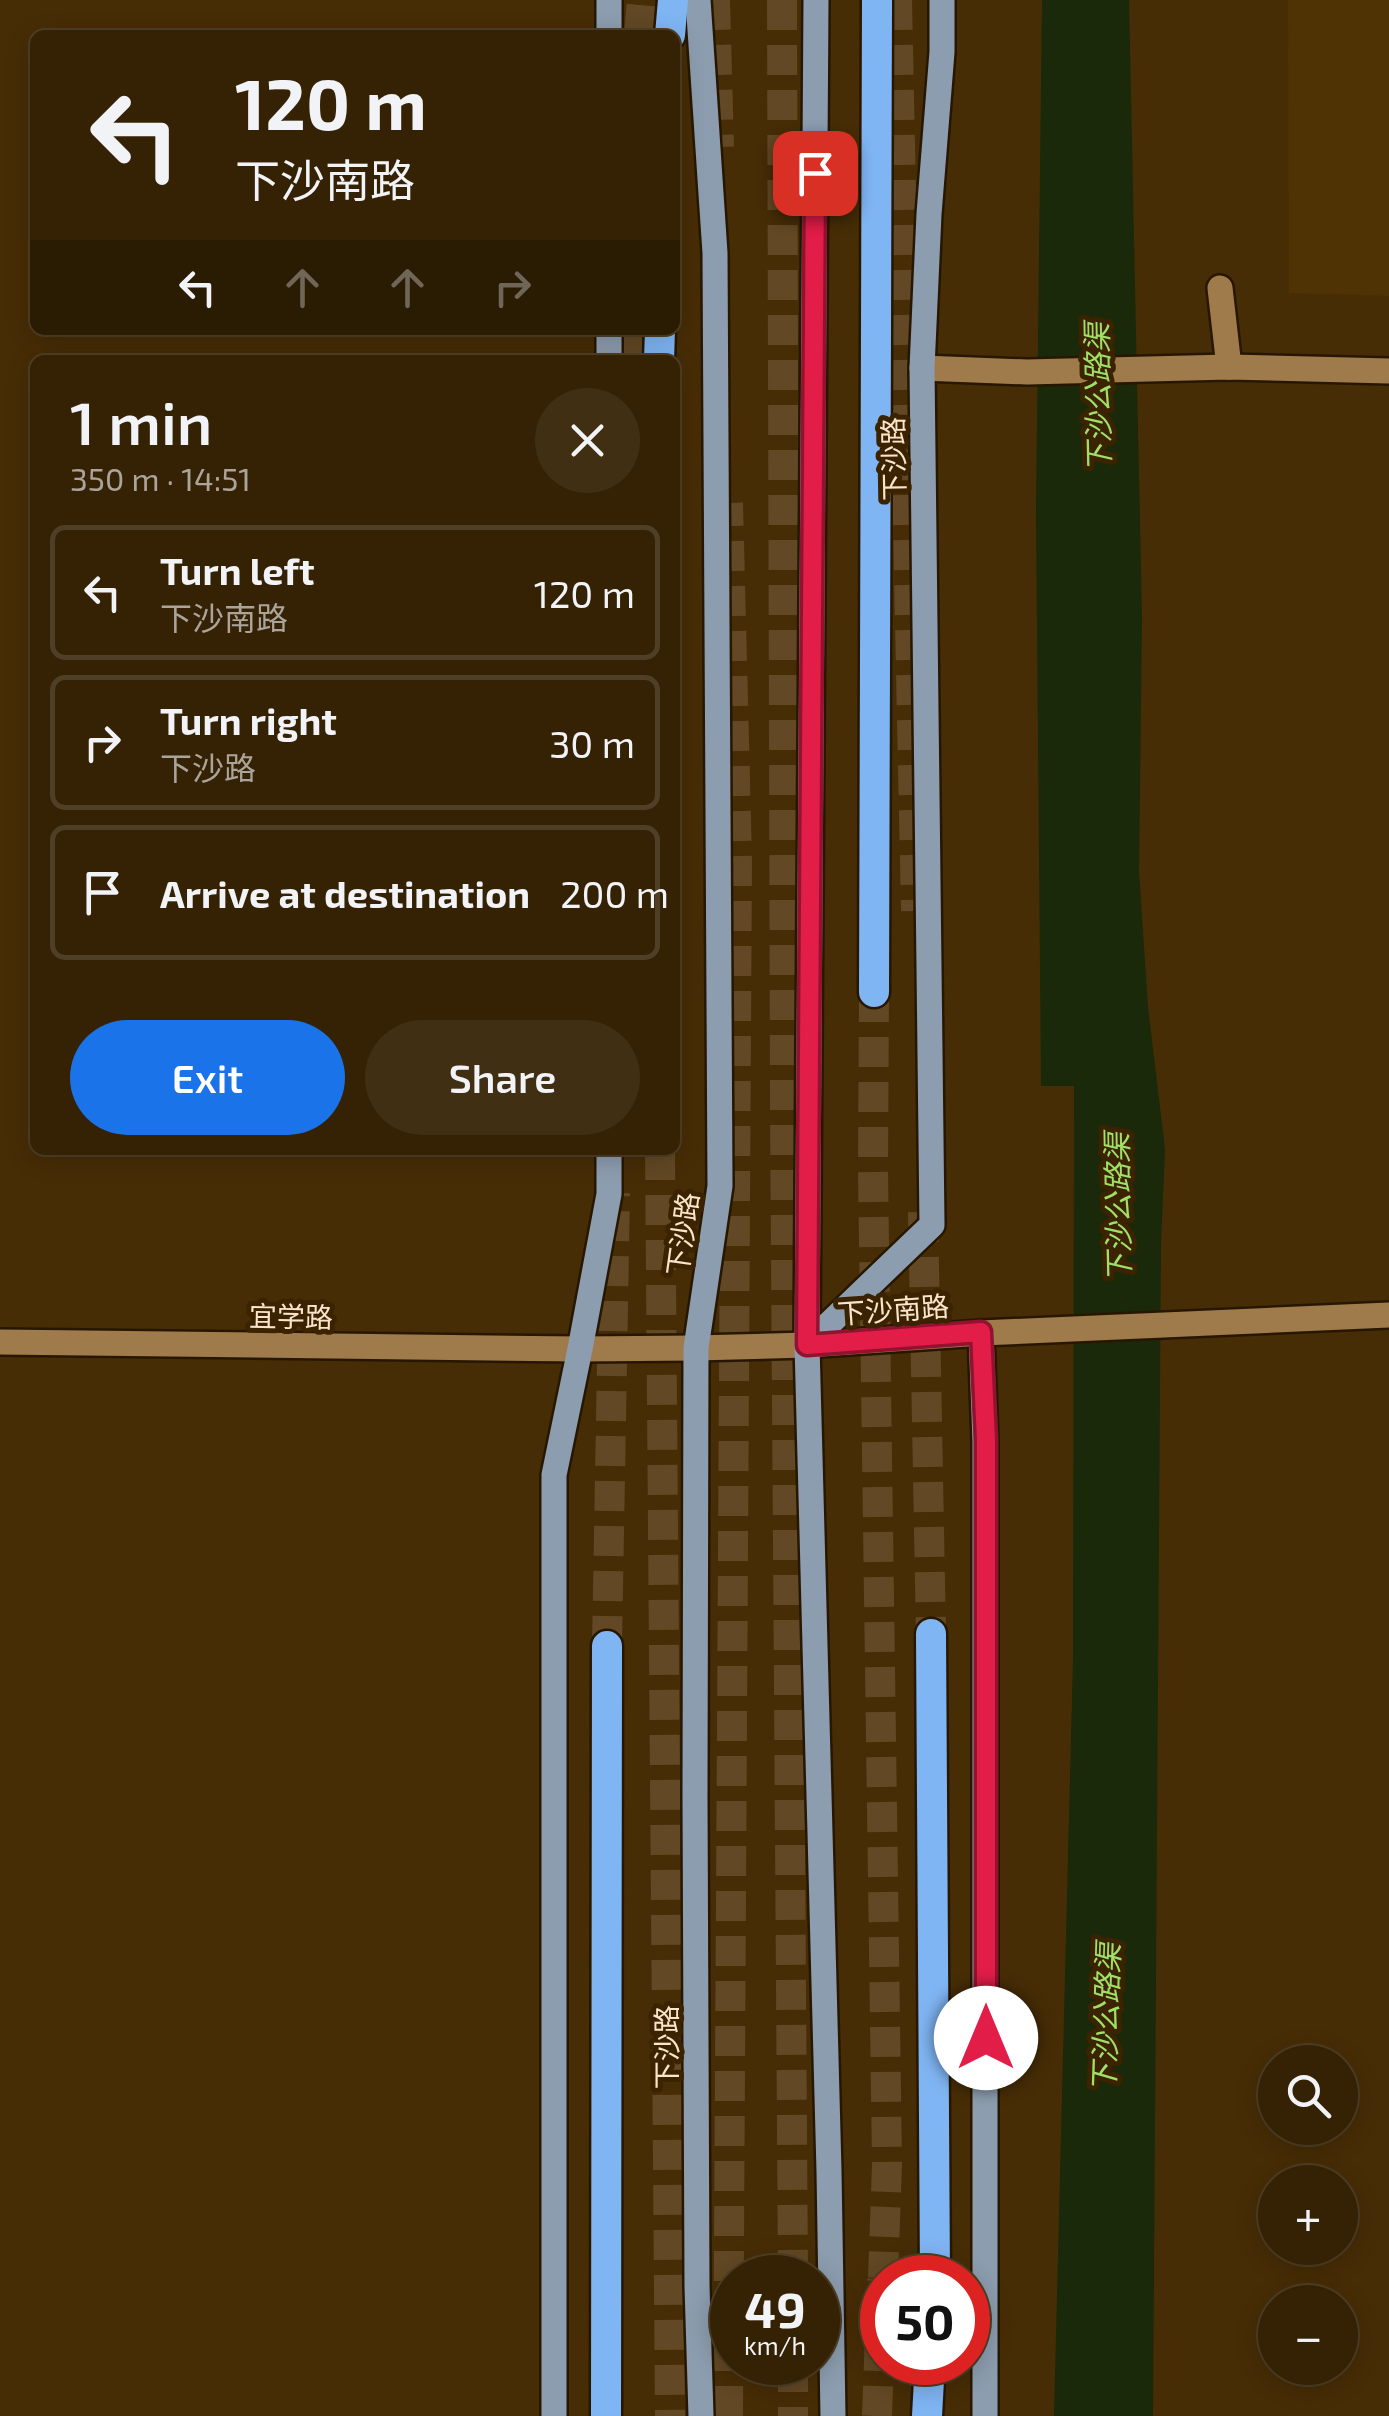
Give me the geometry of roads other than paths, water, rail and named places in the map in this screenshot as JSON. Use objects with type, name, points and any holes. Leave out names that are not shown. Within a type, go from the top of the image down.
[{"type":"highway","points":[[670,30],[672,0]]},
{"type":"highway","points":[[874,992],[877,0]]},
{"type":"highway","points":[[932,1634],[935,2255]]},
{"type":"highway","points":[[606,1646],[606,2416]]},
{"type":"highway","points":[[926,2416],[928,2385]]},
{"type":"main road","points":[[608,0],[608,30]]},
{"type":"main road","name":"下沙路","points":[[698,0],[716,254],[720,1186],[696,1348],[697,2267],[701,2416]]},
{"type":"main road","points":[[816,0],[807,1345],[833,2416]]},
{"type":"main road","name":"下沙路","points":[[807,1345],[932,1225],[922,368],[942,0]]},
{"type":"main road","points":[[554,2416],[554,1475],[608,1194],[608,1155]]},
{"type":"main road","points":[[981,1332],[986,1440],[985,2416]]},
{"type":"street","points":[[1220,288],[1229,368]]},
{"type":"street","points":[[922,368],[1028,372],[1153,368],[1389,371]]},
{"type":"street","name":"下沙南路","points":[[580,1349],[807,1345],[981,1332],[1387,1315]]},
{"type":"street","name":"宜学路","points":[[0,1342],[580,1349]]},
{"type":"water","name":"下沙公路渠","points":[[1042,0],[1129,0],[1142,619],[1139,871],[1148,1007],[1165,1149],[1161,1243],[1153,2416],[1054,2416],[1073,1658],[1074,1086],[1041,1086],[1036,509]]},
{"type":"tunnel","points":[[639,30],[642,0]]},
{"type":"tunnel","points":[[715,0],[719,147]]},
{"type":"tunnel","points":[[782,0],[793,2255]]},
{"type":"tunnel","points":[[897,0],[916,911]]},
{"type":"tunnel","points":[[627,335],[627,355]]},
{"type":"tunnel","points":[[728,503],[737,860],[728,2416]]},
{"type":"tunnel","points":[[874,992],[887,2164],[884,2255]]},
{"type":"tunnel","points":[[660,1155],[670,2416]]},
{"type":"tunnel","points":[[607,1646],[615,1193]]},
{"type":"tunnel","points":[[923,1212],[931,1634]]},
{"type":"tunnel","points":[[793,2385],[793,2416]]},
{"type":"tunnel","points":[[877,2416],[878,2385]]}]
